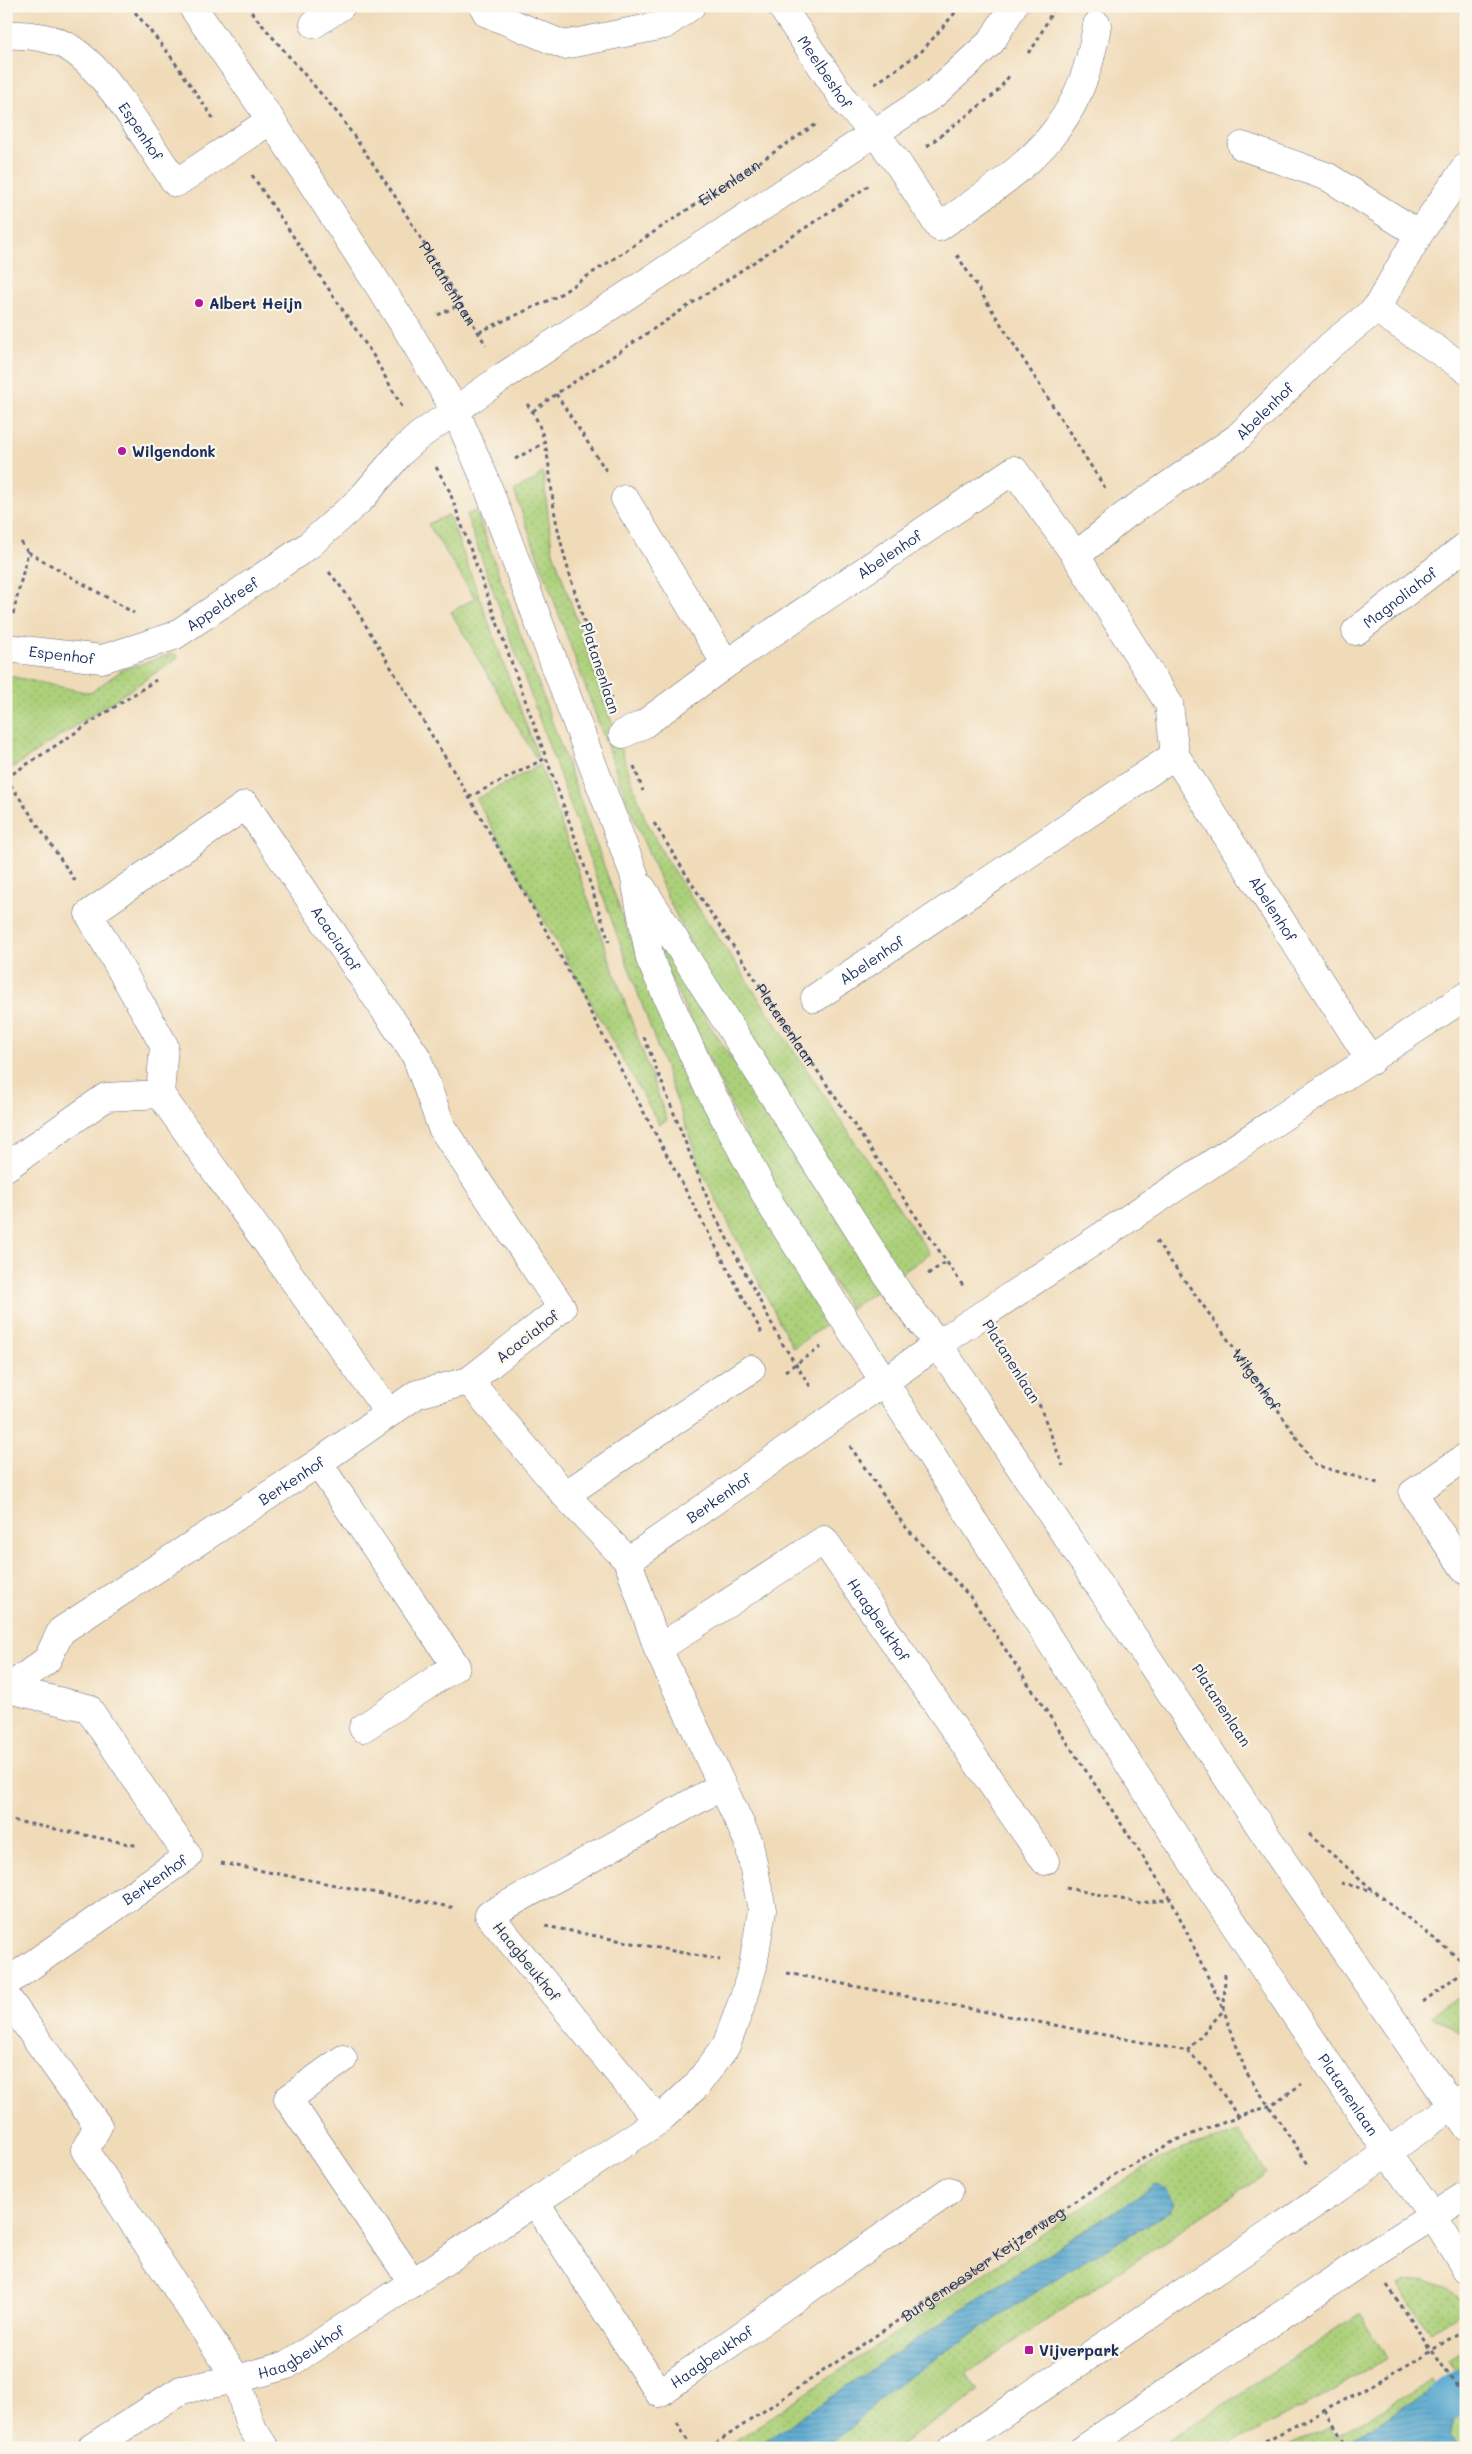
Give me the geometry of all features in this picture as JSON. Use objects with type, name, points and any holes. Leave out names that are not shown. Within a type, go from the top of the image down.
[{"type":"street","name":"Platanenlaan","points":[[192,6],[271,120],[407,329],[455,410],[491,495],[634,874],[650,959],[706,1083],[771,1205],[1177,1839],[1388,2153],[1433,2216],[1466,2268]]},
{"type":"street","points":[[314,24],[341,6]]},
{"type":"street","points":[[483,6],[487,13],[564,45],[664,25],[691,6]]},
{"type":"street","name":"Meelbeshof","points":[[781,6],[847,104],[875,133]]},
{"type":"street","points":[[455,410],[934,94],[991,42],[1013,6]]},
{"type":"street","points":[[875,133],[939,227],[1002,183],[1028,161],[1056,132],[1071,110],[1087,73],[1097,25]]},
{"type":"street","name":"Espenhof","points":[[6,35],[43,38],[72,48],[97,70],[176,183],[271,120]]},
{"type":"street","points":[[1242,146],[1328,177],[1419,234]]},
{"type":"street","name":"Abelenhof","points":[[1076,556],[1124,516],[1237,438],[1330,346],[1376,309],[1419,234],[1466,167]]},
{"type":"street","points":[[1376,309],[1466,369]]},
{"type":"street","name":"Appeldreef","points":[[174,636],[308,546],[361,499],[401,452],[419,436],[455,410]]},
{"type":"street","name":"Abelenhof","points":[[623,734],[644,724],[726,664],[1014,470],[1076,556],[1169,704],[1176,755],[1371,1061]]},
{"type":"street","points":[[625,499],[726,664]]},
{"type":"street","name":"Magnoliahof","points":[[1356,631],[1466,546]]},
{"type":"street","name":"Espenhof","points":[[6,648],[102,659],[174,636]]},
{"type":"street","name":"Abelenhof","points":[[815,998],[1176,755]]},
{"type":"street","name":"Acaciahof","points":[[95,910],[246,805],[416,1056],[442,1128],[562,1308],[469,1381]]},
{"type":"street","name":"Platanenlaan","points":[[634,874],[898,1294],[938,1344],[1289,1870],[1396,2025],[1461,2109]]},
{"type":"street","points":[[95,910],[89,914],[164,1045],[160,1094],[389,1414]]},
{"type":"street","points":[[884,1384],[983,1314],[1371,1061],[1466,996]]},
{"type":"street","points":[[6,1167],[106,1097],[160,1094]]},
{"type":"street","points":[[565,1495],[751,1369]]},
{"type":"street","points":[[469,1381],[565,1495],[628,1560]]},
{"type":"street","name":"Berkenhof","points":[[7,1689],[47,1660],[61,1631],[318,1463],[417,1394],[469,1381]]},
{"type":"street","name":"Berkenhof","points":[[628,1560],[884,1384]]},
{"type":"street","points":[[1466,1457],[1413,1493],[1466,1571]]},
{"type":"street","points":[[318,1463],[456,1666],[363,1728]]},
{"type":"street","name":"Haagbeukhof","points":[[658,1649],[824,1540],[1045,1861]]},
{"type":"street","name":"Haagbeukhof","points":[[91,2448],[181,2390],[237,2379],[287,2365],[658,2121],[696,2086],[726,2046],[753,1966],[762,1910],[749,1843],[658,1649],[628,1560]]},
{"type":"street","name":"Berkenhof","points":[[6,1983],[188,1856],[88,1708],[7,1689]]},
{"type":"street","name":"Haagbeukhof","points":[[658,2121],[489,1915],[722,1786]]},
{"type":"street","name":"Haagbeukhof","points":[[6,1996],[98,2126],[85,2150],[237,2379],[249,2423],[265,2448]]},
{"type":"street","points":[[343,2059],[288,2099],[413,2283]]},
{"type":"street","points":[[952,2448],[1388,2153],[1461,2109]]},
{"type":"street","name":"Haagbeukhof","points":[[536,2203],[659,2393],[949,2191]]},
{"type":"street","points":[[1084,2448],[1368,2257],[1466,2195]]},
{"type":"path","name":"Platanenlaan","points":[[246,6],[340,116],[393,193],[504,376],[533,411],[544,443],[557,525],[588,631],[644,795]]},
{"type":"path","name":"Eikenlaan","points":[[479,332],[556,297],[847,104],[922,51],[961,6]]},
{"type":"path","points":[[939,227],[1124,516]]},
{"type":"path","points":[[556,394],[625,499]]},
{"type":"path","points":[[20,541],[28,552],[174,636]]},
{"type":"path","points":[[308,546],[348,596],[469,797],[556,948],[761,1331],[751,1369]]},
{"type":"path","points":[[13,616],[28,552]]},
{"type":"path","points":[[95,910],[6,778],[164,675]]},
{"type":"path","points":[[469,797],[510,773],[546,758]]},
{"type":"path","name":"Platanenlaan","points":[[653,822],[706,906],[983,1314],[1039,1404],[1066,1471]]},
{"type":"path","name":"Wilgenhof","points":[[1137,1213],[1264,1389],[1315,1465],[1413,1493]]},
{"type":"path","points":[[6,1819],[1186,2051],[1206,2069],[1239,2118]]},
{"type":"path","points":[[1302,1828],[1374,1891],[1466,1964]]},
{"type":"path","points":[[1045,1861],[1053,1886],[1141,1903],[1171,1898]]},
{"type":"path","points":[[1396,2025],[1466,1969]]},
{"type":"path","name":"Burgemeester Keijzerweg","points":[[709,2448],[1117,2173],[1176,2140],[1269,2106],[1246,2072],[1224,2011],[1186,2051]]},
{"type":"path","points":[[1251,2448],[1325,2411],[1431,2352],[1466,2328]]},
{"type":"path","points":[[1431,2352],[1466,2400]]},
{"type":"path","points":[[1325,2411],[1348,2448]]},
{"type":"green space","points":[[543,472],[552,548],[644,816],[667,861],[930,1254],[899,1275],[720,1001],[668,899],[631,812],[514,491],[533,481]]},
{"type":"green space","points":[[476,511],[629,935],[661,1012],[833,1320],[793,1348],[703,1174],[466,515]]},
{"type":"green space","points":[[449,515],[538,757],[536,758],[451,612],[475,598],[428,524]]},
{"type":"green space","points":[[174,653],[178,658],[12,768],[6,760],[6,691],[9,676],[90,693],[122,670]]},
{"type":"green space","points":[[540,765],[667,1120],[659,1124],[476,799]]},
{"type":"green space","points":[[660,943],[668,946],[709,1024],[882,1287],[850,1309],[754,1154],[657,949]]},
{"type":"green space","points":[[1466,1987],[1466,2036],[1431,2015],[1459,1996]]},
{"type":"green space","points":[[1239,2132],[1267,2173],[966,2374],[978,2392],[895,2448],[826,2448],[848,2430],[890,2389],[1077,2265],[1170,2212],[1175,2202],[1171,2196],[1114,2211],[960,2310],[755,2448],[725,2448],[1090,2202],[1150,2164],[1177,2151]]},
{"type":"green space","points":[[1424,2280],[1445,2286],[1466,2306],[1466,2309],[1431,2332],[1398,2286],[1406,2282]]},
{"type":"green space","points":[[1359,2314],[1388,2358],[1321,2397],[1223,2448],[1158,2448]]},
{"type":"green space","points":[[1466,2347],[1466,2367],[1456,2372],[1450,2359]]},
{"type":"green space","points":[[1432,2380],[1437,2386],[1339,2448],[1284,2448],[1329,2427],[1335,2437]]},
{"type":"green space","points":[[1456,2414],[1466,2429],[1466,2448],[1460,2448],[1450,2435]]},
{"type":"water","points":[[1156,2185],[1166,2190],[1175,2202],[1170,2212],[1077,2265],[890,2389],[848,2430],[826,2448],[755,2448],[960,2310]]},
{"type":"water","points":[[1437,2386],[1456,2414],[1450,2435],[1460,2448],[1415,2448],[1412,2444],[1407,2448],[1339,2448]]},
{"type":"waterway","points":[[1447,2401],[1466,2388]]},
{"type":"place","name":"Albert Heijn","points":[[199,303]]},
{"type":"place","name":"Wilgendonk","points":[[122,451]]},
{"type":"place","name":"Vijverpark","points":[[1029,2350]]}]
